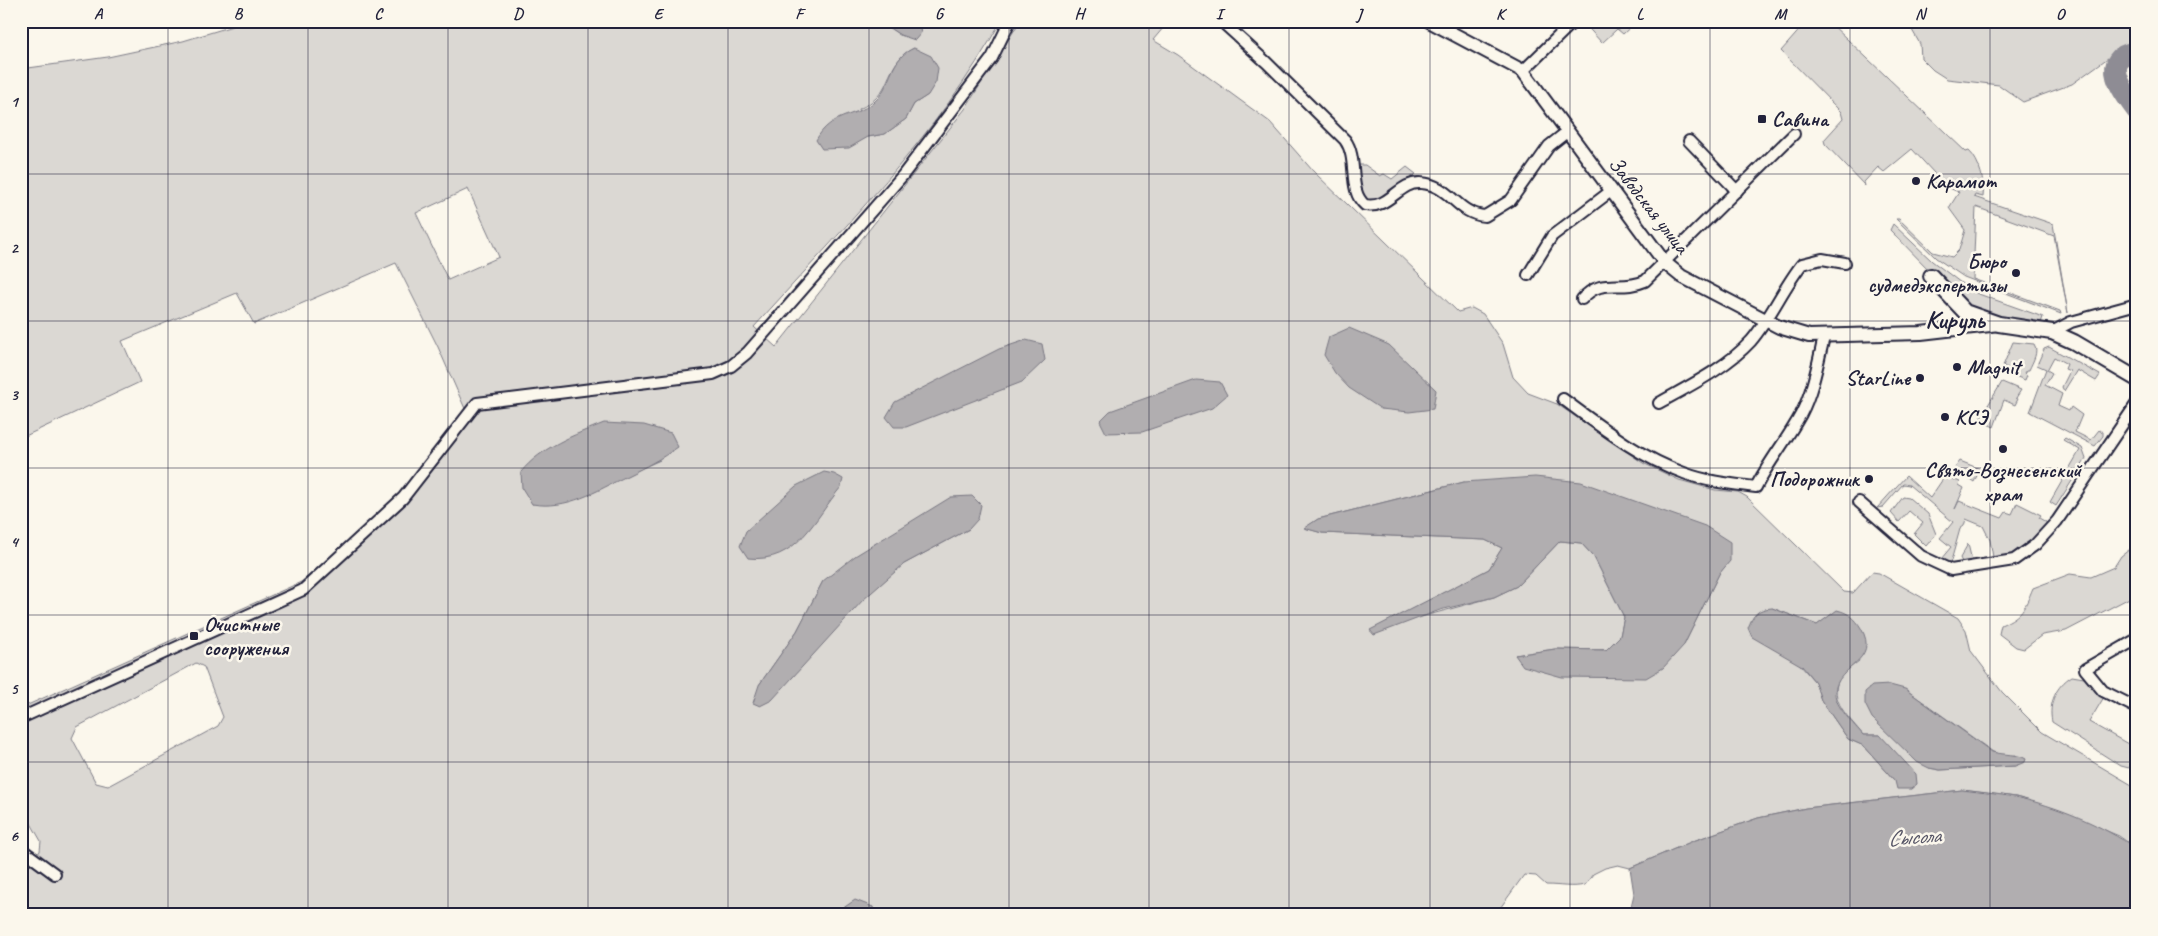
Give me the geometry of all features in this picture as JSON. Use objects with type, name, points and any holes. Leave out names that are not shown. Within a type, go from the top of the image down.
[{"type":"main road","points":[[1931,276],[1965,312],[1999,324],[2052,332],[2137,379]]},
{"type":"street","points":[[21,718],[303,590],[403,498],[477,404],[713,374],[731,366],[747,352],[903,175],[992,58],[1010,21]]},
{"type":"street","points":[[1221,21],[1263,59],[1345,140],[1351,150],[1357,195],[1365,205],[1382,204],[1412,183],[1421,182],[1445,190],[1459,206],[1475,214],[1485,216],[1511,200],[1549,146],[1568,131]]},
{"type":"street","name":"Заводская улица","points":[[1429,21],[1523,71],[1665,263],[1681,276],[1794,333],[1824,337],[1921,333],[1999,324]]},
{"type":"street","points":[[1523,71],[1569,23]]},
{"type":"street","points":[[1582,300],[1596,287],[1637,284],[1644,281],[1665,263],[1794,134]]},
{"type":"street","points":[[1689,141],[1738,190]]},
{"type":"street","points":[[1528,275],[1552,236],[1612,191]]},
{"type":"street","points":[[1659,403],[1720,367],[1740,352],[1757,332],[1802,264],[1822,259],[1845,263]]},
{"type":"street","points":[[2052,332],[2071,322],[2137,304]]},
{"type":"street","points":[[1563,399],[1609,433],[1649,458],[1685,474],[1717,482],[1756,487],[1804,408],[1817,369],[1824,337]]},
{"type":"street","points":[[1859,502],[1921,556],[1951,570],[1958,571],[2014,560],[2035,545],[2057,521],[2137,403]]},
{"type":"street","points":[[2137,639],[2085,669],[2103,691],[2137,708]]},
{"type":"street","points":[[21,849],[55,874]]},
{"type":"shaded area","points":[[249,21],[879,21],[900,35],[921,33],[918,21],[1001,21],[949,103],[918,142],[853,218],[754,327],[776,347],[965,109],[1020,21],[1169,21],[1153,40],[1178,55],[1270,122],[1313,171],[1458,312],[1472,308],[1483,314],[1503,344],[1513,377],[1528,393],[1557,404],[1643,463],[1679,480],[1715,490],[1738,492],[1747,497],[1844,592],[1853,593],[1872,572],[1879,573],[1958,618],[1966,630],[1971,651],[2002,692],[2042,732],[2137,788],[2137,849],[2119,836],[2057,810],[2016,797],[1962,790],[1806,808],[1758,818],[1693,841],[1630,868],[1618,865],[1605,868],[1593,874],[1585,885],[1580,886],[1546,885],[1536,876],[1524,875],[1495,915],[873,915],[873,907],[839,911],[833,915],[21,915],[21,864],[32,861],[40,851],[41,841],[21,806],[21,708],[301,582],[383,514],[466,411],[438,347],[396,263],[254,324],[237,293],[122,341],[140,382],[21,438],[21,69],[108,57],[183,41]],"holes":[[[914,48],[928,95],[914,104],[906,119],[885,134],[868,137],[859,109],[876,98],[885,86],[895,65],[905,53]],[[468,189],[499,257],[448,280],[416,213]],[[660,460],[625,476],[532,504]],[[1464,482],[1730,560],[1719,574],[1684,645],[1606,650],[1620,636],[1624,617],[1594,557],[1581,543],[1560,541],[1517,586],[1494,597],[1370,631],[1489,569],[1502,548],[1485,540],[1322,533],[1305,528],[1318,519]],[[969,529],[904,564],[759,685],[797,631],[823,581]],[[1772,608],[1817,625],[1837,611],[1859,661],[1840,677],[1836,693],[1838,701],[1863,735],[1880,735],[1911,789],[1895,781],[1864,746],[1848,739],[1821,700],[1815,682],[1801,666]],[[1555,649],[1601,650],[1515,655]],[[196,663],[204,667],[223,717],[218,726],[108,786],[96,783],[72,738],[77,727]],[[1905,689],[1993,752],[2006,756],[2016,755],[2015,766],[1940,770],[1929,768]]]},
{"type":"shaded area","points":[[1582,21],[1637,21],[1623,34],[1617,29],[1602,43]]},
{"type":"shaded area","points":[[1799,21],[1828,21],[1966,152],[1969,151],[1973,155],[1981,172],[1983,185],[1983,197],[1975,195],[1974,197],[2053,224],[2068,313],[2054,236],[1976,207],[1973,279],[2060,311],[2061,314],[1964,277],[1936,258],[1896,219],[1899,219],[1933,252],[1952,257],[1959,250],[1965,230],[1949,208],[1959,192],[1931,181],[1934,173],[1912,149],[1884,172],[1878,167],[1864,182],[1865,186],[1825,144],[1824,140],[1843,119],[1841,112],[1781,51],[1803,26]]},
{"type":"shaded area","points":[[1903,21],[2137,21],[2137,37],[2072,84],[2023,102],[1999,85],[1947,79],[1933,70],[1921,58],[1920,44],[1912,30]]},
{"type":"shaded area","points":[[1359,165],[1365,165],[1380,176],[1384,174],[1392,179],[1407,167],[1416,174],[1391,191],[1384,199],[1369,203],[1360,191]]},
{"type":"shaded area","points":[[1893,224],[1932,261],[1973,292],[2043,317],[2040,326],[1975,312],[1932,273],[1890,230]]},
{"type":"shaded area","points":[[2013,342],[2034,344],[2036,350],[2029,370],[2025,373],[2027,375],[2025,380],[2007,373],[2008,368],[2003,366]]},
{"type":"shaded area","points":[[2049,347],[2100,375],[2096,381],[2077,370],[2064,391],[2062,387],[2070,371],[2065,369],[2067,364],[2054,357],[2047,370],[2052,373],[2045,385],[2062,394],[2058,406],[2069,411],[2071,407],[2082,415],[2075,432],[2091,440],[2099,430],[2103,432],[2103,436],[2095,446],[2030,412],[2046,369],[2037,365],[2044,349]]},
{"type":"shaded area","points":[[2002,382],[2021,390],[2016,398],[2018,399],[2015,405],[2004,400],[1994,427],[1979,420]]},
{"type":"shaded area","points":[[2065,438],[2082,448],[2086,459],[2056,506],[2050,502],[2080,450],[2063,440]]},
{"type":"shaded area","points":[[1960,461],[1980,469],[1974,482],[1964,475],[1952,472]]},
{"type":"shaded area","points":[[1906,476],[1930,498],[1945,476],[1960,482],[1959,485],[1964,488],[1955,509],[1959,501],[2002,518],[2006,512],[2012,514],[2017,503],[2041,515],[2039,518],[2046,522],[2047,526],[2037,539],[2011,557],[1963,564],[1960,558],[1968,544],[1972,561],[1993,557],[1990,540],[1983,526],[1966,519],[1964,526],[1960,529],[1951,561],[1947,563],[1941,559],[1951,547],[1940,538],[1953,522],[1909,485],[1903,484],[1883,507],[1877,508]]},
{"type":"shaded area","points":[[1903,497],[1909,498],[1928,514],[1936,534],[1926,546],[1914,534],[1923,523],[1909,511],[1899,522],[1891,513]]},
{"type":"shaded area","points":[[2137,544],[2137,594],[2066,631],[2042,635],[2024,649],[2016,647],[1999,634],[2001,625],[2022,611],[2033,588],[2070,574],[2091,577],[2114,567],[2121,556]]},
{"type":"shaded area","points":[[2072,676],[2084,678],[2104,697],[2089,722],[2137,749],[2137,754],[2129,768],[2121,766],[2052,722],[2051,708],[2054,696],[2066,680]]},
{"type":"water","points":[[879,21],[918,21],[921,33],[915,40],[900,35]]},
{"type":"water","points":[[914,48],[931,56],[938,68],[936,82],[928,95],[914,104],[906,119],[885,134],[868,137],[849,148],[822,149],[816,140],[822,131],[835,120],[873,103],[882,93],[897,62],[904,54]]},
{"type":"water","points":[[1349,328],[1389,345],[1436,390],[1433,409],[1409,412],[1381,409],[1349,388],[1335,373],[1324,355],[1329,337]]},
{"type":"water","points":[[1026,340],[1042,344],[1045,360],[1022,382],[906,427],[894,427],[886,417],[895,402],[999,349]]},
{"type":"water","points":[[1196,380],[1220,382],[1227,395],[1212,408],[1142,432],[1106,433],[1100,421],[1110,411]]},
{"type":"water","points":[[604,423],[644,425],[671,433],[678,447],[647,466],[581,498],[558,504],[532,504],[522,488],[521,472],[529,463],[538,455],[570,437]]},
{"type":"water","points":[[824,472],[834,474],[843,479],[841,487],[813,525],[792,546],[780,554],[765,558],[748,558],[740,546],[746,531],[796,486]]},
{"type":"water","points":[[1535,477],[1581,482],[1705,526],[1730,542],[1730,561],[1719,574],[1684,645],[1663,668],[1646,678],[1562,677],[1523,666],[1515,655],[1555,649],[1606,650],[1620,636],[1624,617],[1594,557],[1581,543],[1560,541],[1517,586],[1494,597],[1440,610],[1374,635],[1370,630],[1489,569],[1502,548],[1485,540],[1322,533],[1304,528],[1318,519],[1464,482]]},
{"type":"water","points":[[972,496],[981,505],[978,519],[969,529],[904,564],[863,600],[772,700],[760,706],[753,703],[759,685],[797,631],[823,581],[855,556],[951,497]]},
{"type":"water","points":[[1772,608],[1817,625],[1837,610],[1848,614],[1856,621],[1866,639],[1866,649],[1837,684],[1836,698],[1842,710],[1863,735],[1880,735],[1916,774],[1917,784],[1911,789],[1897,789],[1895,781],[1864,746],[1848,739],[1821,700],[1815,682],[1802,666],[1752,637],[1748,628],[1754,616],[1759,611]]},
{"type":"water","points":[[1890,685],[1905,689],[1992,752],[2019,756],[2026,759],[2025,762],[2015,766],[1940,770],[1929,768],[1917,762],[1872,718],[1865,704],[1865,692],[1872,686]]},
{"type":"water","name":"Сысола","points":[[1962,790],[2015,797],[2063,811],[2094,824],[2137,849],[2137,915],[1629,915],[1634,894],[1630,868],[1693,841],[1758,818],[1806,808]]},
{"type":"water","points":[[855,900],[873,907],[873,915],[833,915]]},
{"type":"taxiway","points":[[2137,52],[2125,56],[2118,61],[2116,69],[2121,86],[2137,110]]},
{"type":"place","name":"Савина","points":[[1762,119]]},
{"type":"place","name":"Карамот","points":[[1916,181]]},
{"type":"place","name":"Бюро судмедэкспертизы","points":[[2016,273]]},
{"type":"place","name":"Magnit","points":[[1957,367]]},
{"type":"place","name":"StarLine","points":[[1920,378]]},
{"type":"place","name":"КСЭ","points":[[1945,417]]},
{"type":"place","name":"Свято-Вознесенский храм","points":[[2003,449]]},
{"type":"place","name":"Подорожник","points":[[1869,479]]},
{"type":"place","name":"Очистные сооружения","points":[[194,636]]},
{"type":"district","name":"Кируль","points":[[1955,319]]}]
